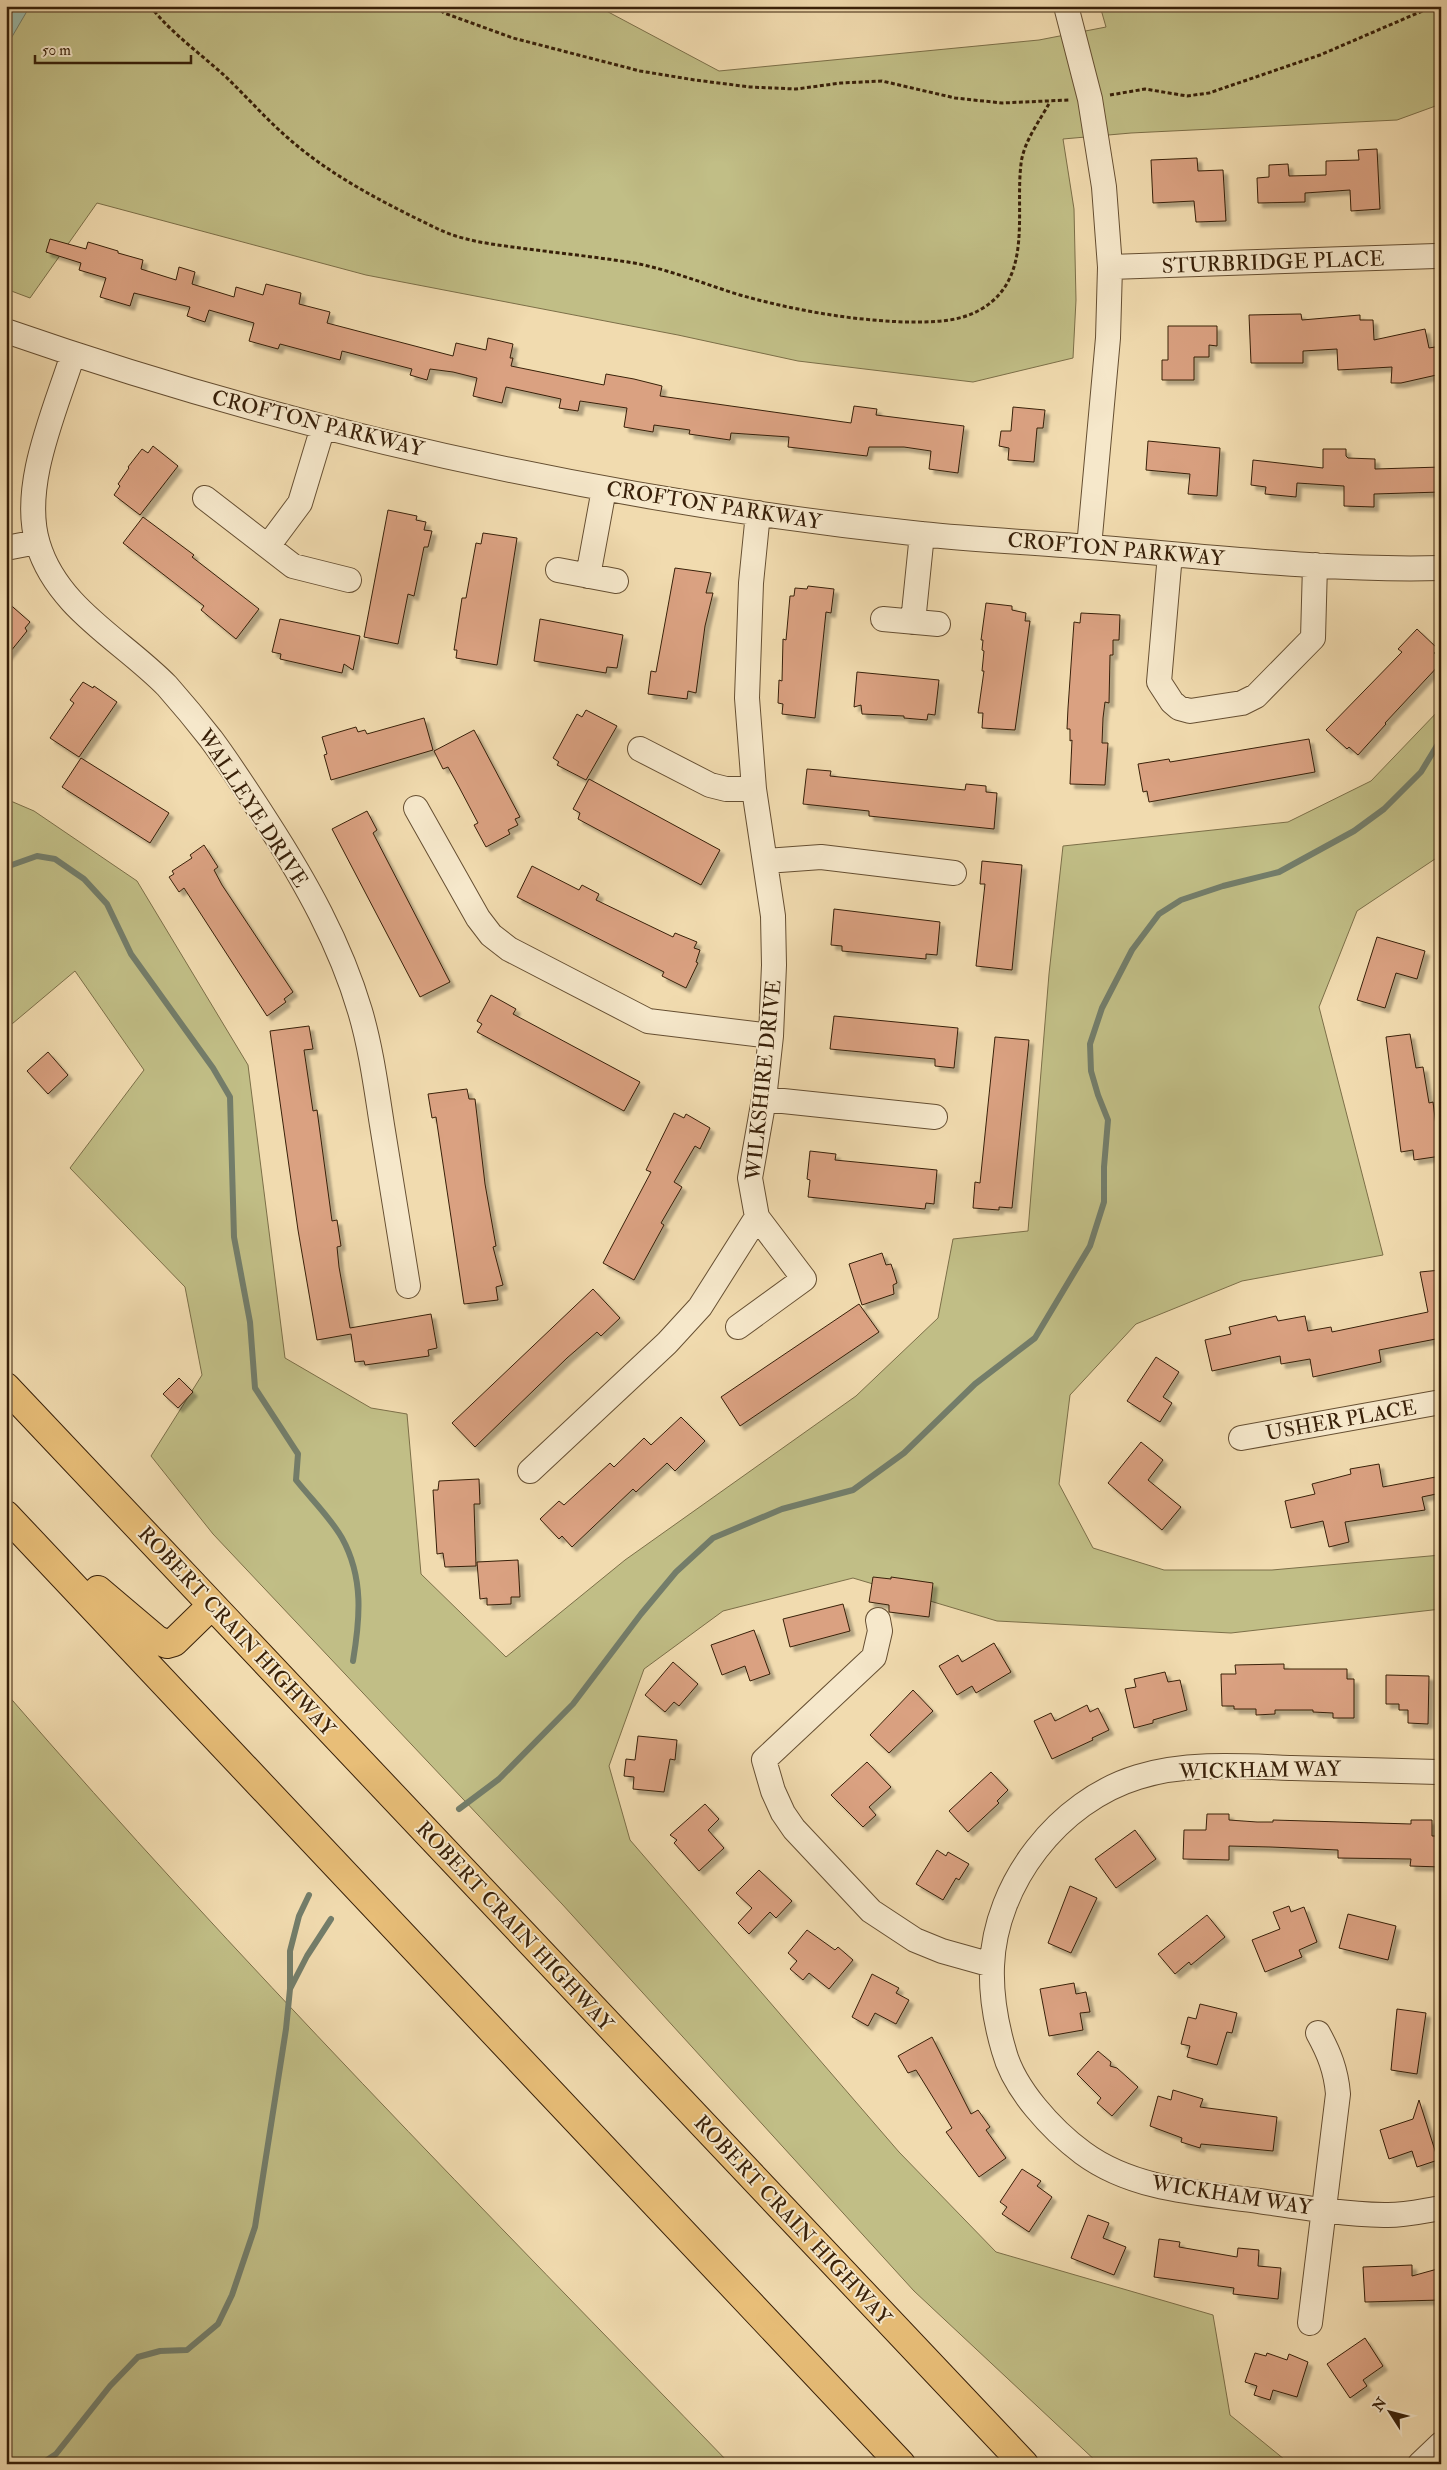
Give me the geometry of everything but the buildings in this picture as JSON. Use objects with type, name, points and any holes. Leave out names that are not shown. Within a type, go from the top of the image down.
[{"type":"highway","name":"ROBERT CRAIN HIGHWAY","points":[[6,1388],[1024,2464]]},
{"type":"highway","points":[[6,1514],[158,1640],[167,1644],[174,1642],[212,1606]]},
{"type":"highway","points":[[6,1514],[901,2464]]},
{"type":"street","points":[[1066,6],[1090,99],[1104,187],[1110,268],[1108,338],[1089,547]]},
{"type":"street","name":"STURBRIDGE PLACE","points":[[1110,268],[1436,256]]},
{"type":"street","name":"CROFTON PARKWAY","points":[[6,331],[183,388],[323,427],[455,458],[604,488],[758,513],[922,534],[1315,565],[1441,568]]},
{"type":"street","name":"WALLEYE DRIVE","points":[[73,354],[39,462],[33,516],[37,542],[48,571],[64,593],[85,615],[166,686],[227,760],[291,860],[322,914],[343,963],[362,1019],[372,1062],[408,1286]]},
{"type":"street","points":[[268,546],[300,503],[323,427]]},
{"type":"street","points":[[588,576],[604,488]]},
{"type":"street","points":[[205,498],[293,566],[349,580]]},
{"type":"street","name":"WILKSHIRE DRIVE","points":[[757,1217],[750,1178],[764,1099],[771,1036],[774,965],[773,916],[754,788],[746,698],[750,583],[758,513]]},
{"type":"street","points":[[913,622],[922,534]]},
{"type":"street","points":[[6,548],[37,542]]},
{"type":"street","points":[[1170,554],[1159,682],[1172,702],[1179,708],[1190,711],[1242,703],[1256,696],[1312,638],[1315,565]]},
{"type":"street","points":[[558,570],[616,581]]},
{"type":"street","points":[[883,619],[938,624]]},
{"type":"street","points":[[640,749],[710,785],[726,789],[754,788]]},
{"type":"street","points":[[416,808],[478,918],[491,936],[509,949],[648,1021],[771,1036]]},
{"type":"street","points":[[766,861],[821,857],[954,873]]},
{"type":"street","points":[[764,1099],[935,1117]]},
{"type":"street","points":[[530,1471],[667,1343],[700,1307],[757,1217],[804,1279],[738,1327]]},
{"type":"street","name":"USHER PLACE","points":[[1241,1438],[1441,1402]]},
{"type":"street","points":[[878,1620],[880,1631],[874,1658],[764,1760],[773,1791],[783,1813],[794,1829],[871,1911],[915,1940],[942,1951],[992,1965]]},
{"type":"street","name":"WICKHAM WAY","points":[[1441,1772],[1237,1766],[1188,1767],[1137,1777],[1100,1794],[1063,1820],[1037,1848],[1017,1881],[1000,1920],[992,1965],[995,2006],[1004,2053],[1025,2095],[1053,2126],[1084,2154],[1123,2174],[1163,2188],[1324,2210],[1386,2215],[1441,2208]]},
{"type":"street","points":[[1310,2323],[1338,2094],[1336,2074],[1330,2055],[1318,2032]]},
{"type":"street","points":[[1420,2464],[1441,2444]]},
{"type":"path","points":[[150,6],[189,46],[224,75],[286,137],[321,164],[360,188],[439,230],[477,243],[636,264],[683,275],[747,296],[799,309],[867,321],[946,322],[969,315],[985,307],[1002,292],[1013,274],[1018,248],[1021,161],[1050,102]]},
{"type":"path","points":[[436,6],[444,13],[513,38],[640,71],[750,87],[787,89],[882,81],[955,98],[1002,103],[1090,99],[1144,89],[1187,96],[1209,93],[1320,55],[1434,6]]},
{"type":"shaded area","points":[[6,6],[597,6],[719,71],[1039,40],[1106,27],[1100,6],[1441,6],[1441,104],[1397,120],[1131,133],[1063,139],[1074,209],[1076,300],[1073,358],[973,382],[798,361],[678,335],[366,275],[97,203],[30,298],[6,289]]},
{"type":"shaded area","points":[[10,6],[30,6],[6,47],[6,14]]},
{"type":"shaded area","points":[[1441,708],[1441,855],[1357,911],[1319,1007],[1383,1255],[1242,1281],[1136,1324],[1070,1395],[1059,1484],[1093,1548],[1164,1570],[1272,1570],[1441,1555],[1441,1609],[1231,1633],[997,1621],[853,1578],[723,1611],[644,1669],[609,1766],[630,1840],[899,2152],[996,2252],[1213,2315],[1230,2415],[1290,2464],[1099,2464],[914,2291],[562,1904],[213,1534],[151,1456],[202,1375],[185,1287],[70,1168],[144,1070],[75,971],[6,1029],[6,799],[34,811],[137,881],[248,1065],[285,1358],[371,1408],[407,1414],[421,1574],[506,1657],[625,1560],[856,1396],[938,1318],[953,1239],[1028,1231],[1049,974],[1063,846],[1288,822],[1371,781]]},
{"type":"shaded area","points":[[6,1693],[182,1891],[272,1988],[730,2464],[6,2464]]},
{"type":"waterway","points":[[459,1809],[499,1779],[573,1704],[641,1614],[676,1572],[713,1538],[782,1509],[853,1490],[904,1453],[975,1384],[1035,1338],[1090,1246],[1104,1202],[1104,1167],[1108,1120],[1091,1071],[1090,1044],[1102,1008],[1132,950],[1159,914],[1181,900],[1223,886],[1279,872],[1354,831],[1384,809],[1421,772],[1441,739]]},
{"type":"waterway","points":[[6,867],[37,856],[55,859],[84,879],[107,904],[131,954],[213,1068],[230,1097],[234,1237],[250,1322],[255,1388],[298,1454],[296,1480],[332,1523],[349,1553],[357,1583],[358,1599],[353,1661]]},
{"type":"waterway","points":[[41,2464],[56,2454],[110,2386],[138,2357],[160,2351],[187,2350],[218,2324],[232,2295],[255,2227],[286,2029],[290,1989],[290,1951],[299,1916],[309,1895]]},
{"type":"waterway","points":[[290,1989],[307,1956],[331,1919]]}]
